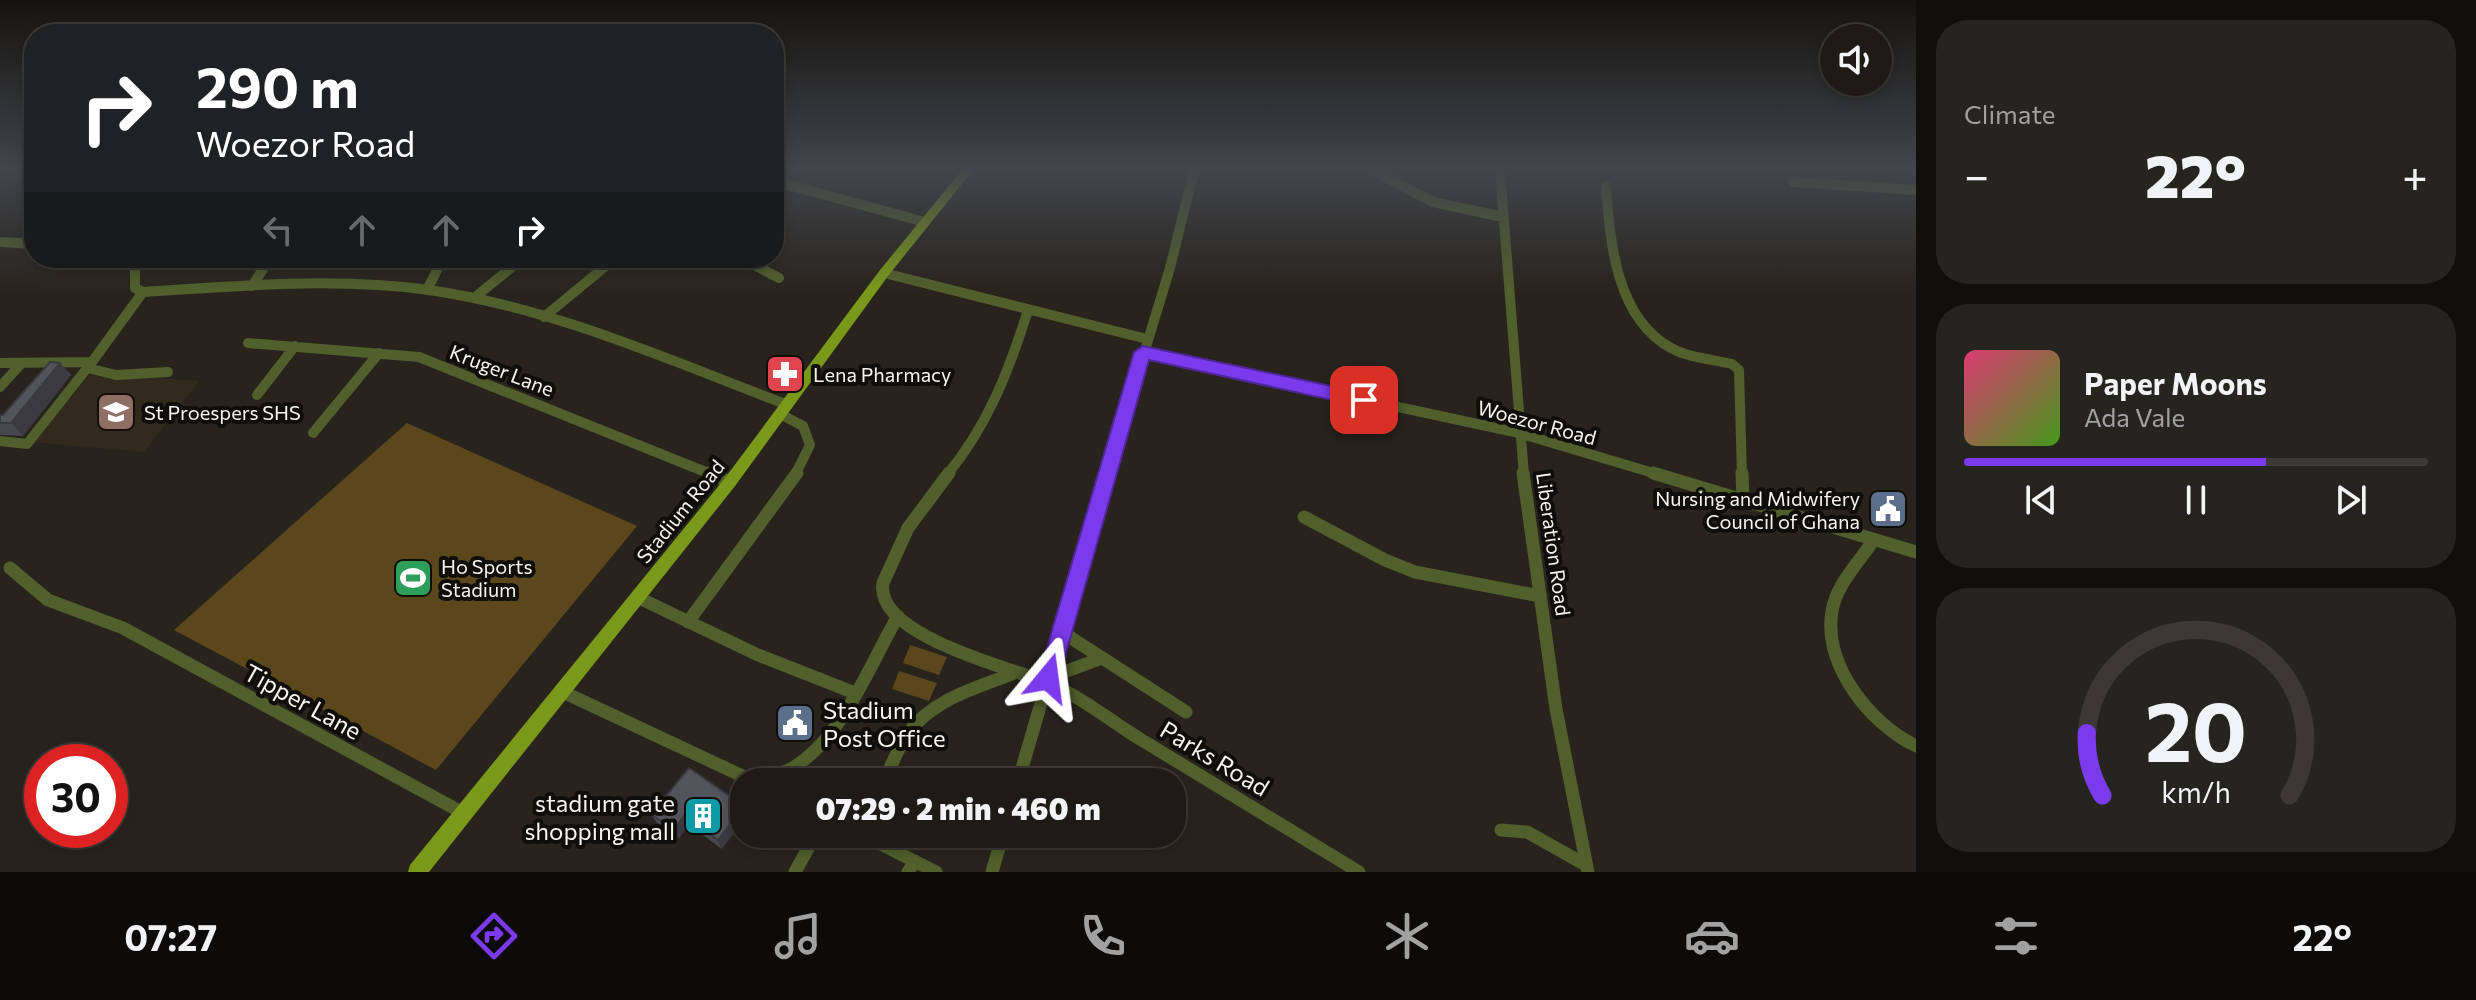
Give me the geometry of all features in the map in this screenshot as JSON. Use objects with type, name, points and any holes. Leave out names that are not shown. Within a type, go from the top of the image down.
[{"type":"main road","name":"Stadium Road","points":[[424,870],[463,813],[730,482],[884,273],[934,211]]},
{"type":"street","points":[[883,211],[925,222]]},
{"type":"street","points":[[1022,768],[1184,211]]},
{"type":"street","points":[[1474,211],[1503,217]]},
{"type":"street","name":"Liberation Road","points":[[1503,211],[1519,433],[1556,709],[1587,869]]},
{"type":"street","points":[[1607,211],[1609,236],[1618,269],[1628,297],[1652,337],[1669,348],[1732,364],[1739,370],[1743,501]]},
{"type":"street","points":[[0,242],[24,243]]},
{"type":"street","points":[[135,268],[135,288],[143,292],[322,282],[427,290],[474,298],[544,317],[785,410],[803,426],[810,445],[802,466],[688,622]]},
{"type":"street","points":[[252,286],[264,268]]},
{"type":"street","points":[[427,290],[438,268]]},
{"type":"street","points":[[474,298],[511,268]]},
{"type":"street","points":[[544,317],[604,268]]},
{"type":"street","points":[[760,268],[779,278]]},
{"type":"street","name":"Woezor Road","points":[[884,273],[1028,310],[1145,346],[1519,433],[1916,552]]},
{"type":"street","points":[[0,441],[27,444],[143,292]]},
{"type":"street","points":[[1028,310],[1000,395],[979,432],[909,527],[884,580],[882,592],[898,616],[926,635],[1012,674],[1048,680],[1102,658]]},
{"type":"street","name":"Kruger Lane","points":[[248,343],[428,360],[730,482]]},
{"type":"street","points":[[257,395],[295,346]]},
{"type":"street","points":[[313,433],[379,353]]},
{"type":"street","points":[[0,363],[90,365]]},
{"type":"street","points":[[0,387],[21,364]]},
{"type":"street","points":[[90,365],[95,372],[116,374],[168,372]]},
{"type":"street","points":[[1304,517],[1385,560],[1415,572],[1540,596]]},
{"type":"street","points":[[1873,541],[1832,606],[1829,628],[1833,652],[1872,712],[1892,732],[1916,746]]},
{"type":"street","name":"Tipper Lane","points":[[10,568],[48,600],[123,628],[463,813]]},
{"type":"street","points":[[637,597],[801,674],[855,693]]},
{"type":"street","points":[[791,768],[819,746],[855,693],[898,616]]},
{"type":"street","points":[[1062,632],[1186,712]]},
{"type":"street","points":[[890,768],[908,733],[925,715],[944,701],[1012,674]]},
{"type":"street","name":"Parks Road","points":[[1048,680],[1359,872]]},
{"type":"street","points":[[563,692],[730,770]]},
{"type":"street","points":[[1501,830],[1527,832],[1587,869]]},
{"type":"street","points":[[795,872],[808,848]]},
{"type":"street","points":[[883,848],[911,866],[936,872]]},
{"type":"street","points":[[992,872],[999,848]]},
{"type":"shaded area","name":"St Proespers SHS","points":[[92,373],[199,381],[144,452],[31,442]]},
{"type":"shaded area","name":"Ho Sports Stadium","points":[[407,423],[637,526],[436,770],[174,630]]},
{"type":"shaded area","points":[[910,645],[947,657],[939,675],[903,663]]},
{"type":"shaded area","points":[[899,671],[937,683],[929,701],[892,689]]},
{"type":"building","points":[[50,362],[60,363],[11,423],[0,423],[0,415]]},
{"type":"building","name":"stadium gate shopping mall","points":[[689,768],[730,796],[730,824],[718,840],[684,816],[674,830],[651,814]]},
{"type":"place","name":"Lena Pharmacy","points":[[785,374]]},
{"type":"place","name":"St Proespers SHS","points":[[116,412]]},
{"type":"place","name":"Nursing and Midwifery Council of Ghana","points":[[1888,509]]},
{"type":"place","name":"Ho Sports Stadium","points":[[413,578]]},
{"type":"place","name":"Stadium Post Office","points":[[795,723]]},
{"type":"place","name":"stadium gate shopping mall","points":[[703,816]]},
{"type":"route","points":[[1048,678],[1143,352],[1364,400]]}]
